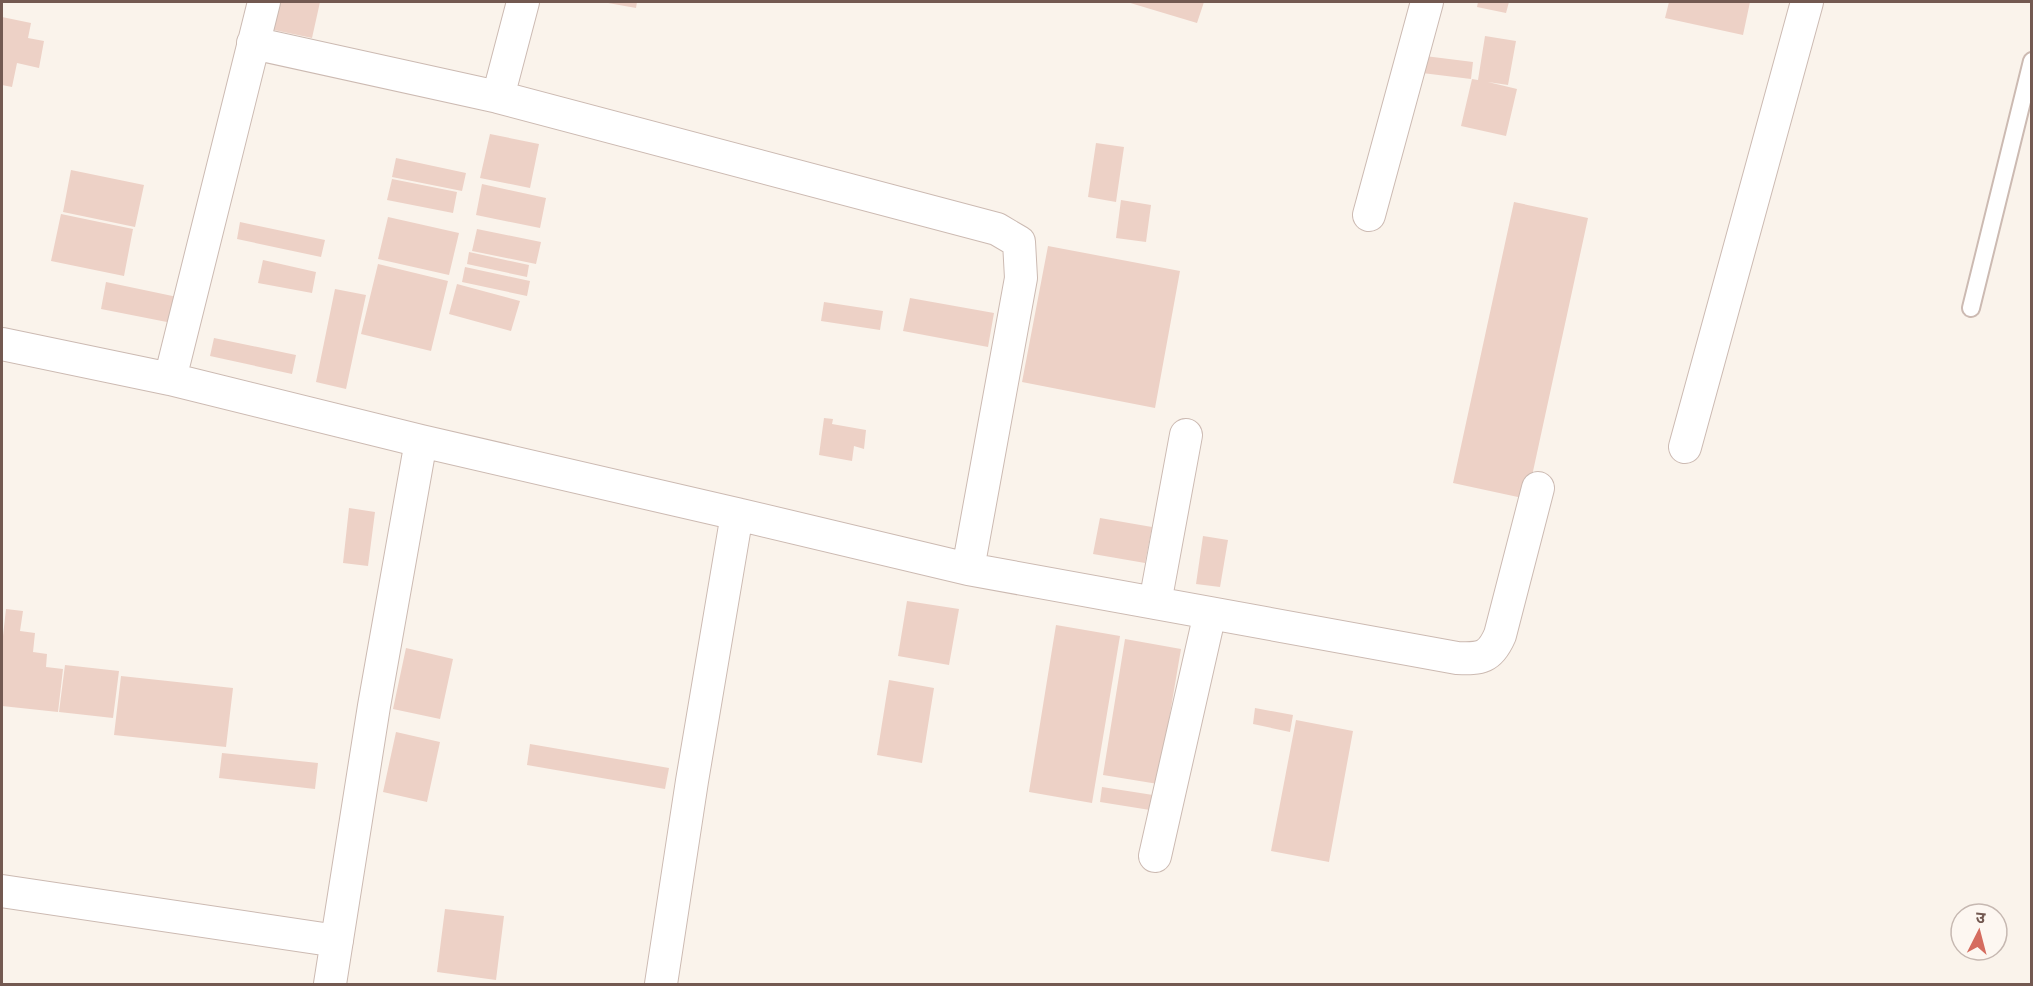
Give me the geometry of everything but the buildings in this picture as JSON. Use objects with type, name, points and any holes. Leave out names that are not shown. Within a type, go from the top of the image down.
[{"type":"street","points":[[498,97],[523,2]]},
{"type":"street","points":[[1369,215],[1427,2]]},
{"type":"street","points":[[1685,447],[1808,2]]},
{"type":"street","points":[[170,379],[253,43],[255,3]]},
{"type":"street","points":[[253,43],[498,97],[997,228],[1018,242],[1021,278],[968,569]]},
{"type":"street","points":[[2,344],[170,379],[421,441],[968,569],[1457,658],[1479,659],[1494,649],[1500,635],[1538,488]]},
{"type":"street","points":[[1155,603],[1186,435]]},
{"type":"street","points":[[330,984],[374,706],[421,441]]},
{"type":"street","points":[[661,984],[692,781],[737,514]]},
{"type":"street","points":[[1155,856],[1210,613]]},
{"type":"street","points":[[2,891],[337,941]]},
{"type":"lane","points":[[1971,308],[2031,61]]}]
